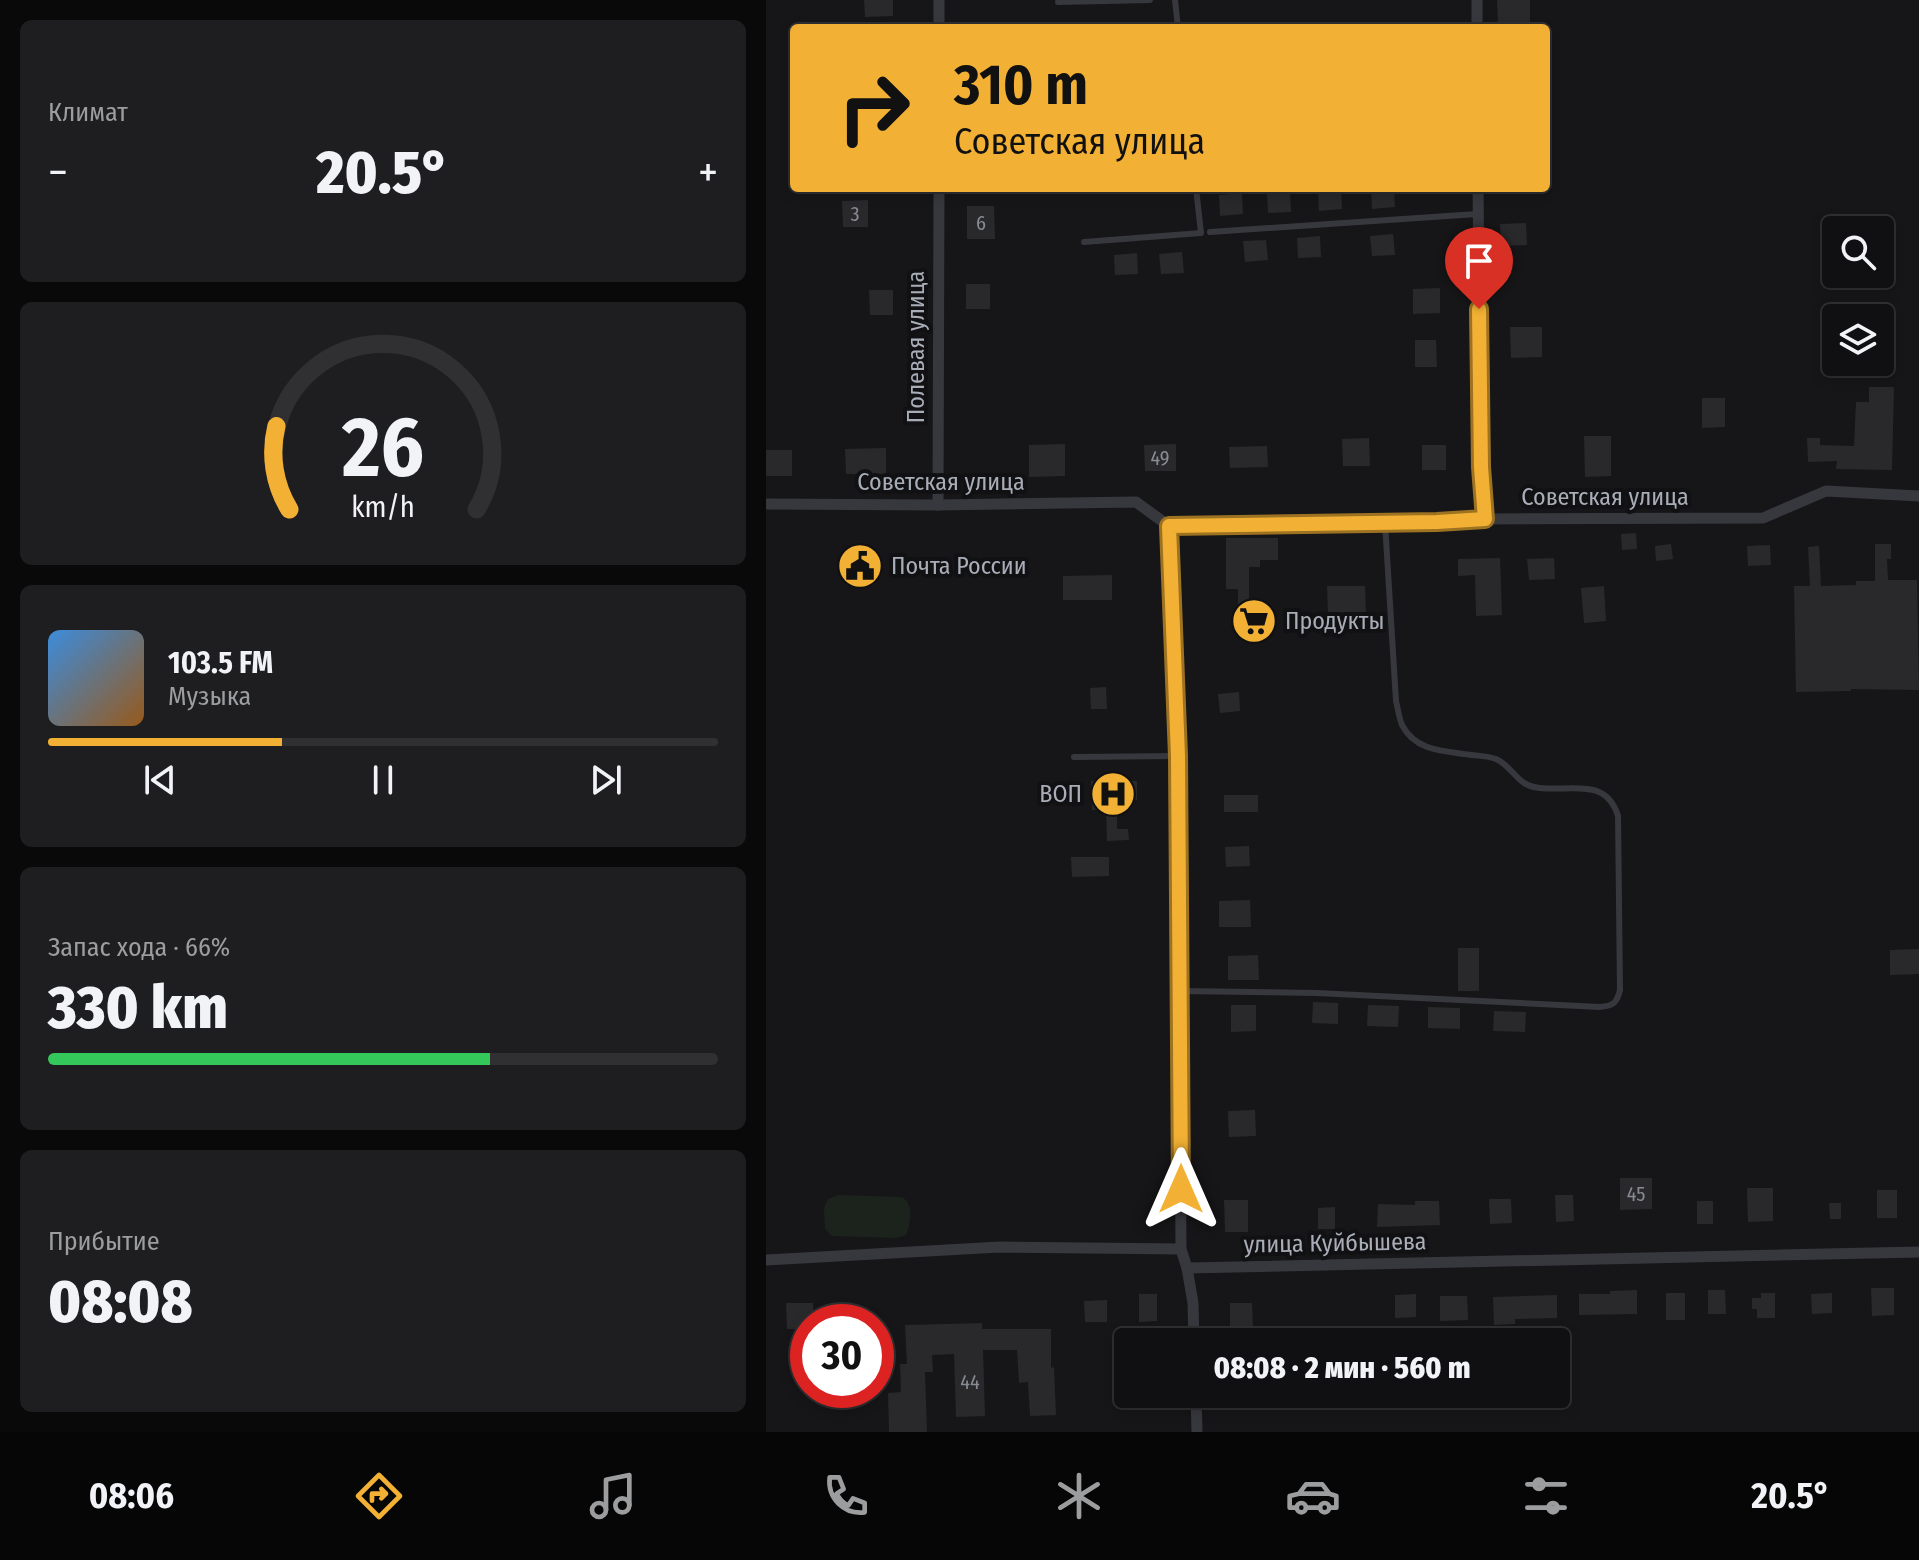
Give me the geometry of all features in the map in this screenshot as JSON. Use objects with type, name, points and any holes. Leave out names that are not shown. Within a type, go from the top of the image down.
[{"type":"street","points":[[939,0],[939,24]]},
{"type":"street","points":[[1477,0],[1477,24]]},
{"type":"street","name":"Полевая улица","points":[[938,505],[939,192]]},
{"type":"street","points":[[1478,192],[1481,467],[1485,519]]},
{"type":"street","name":"Советская улица","points":[[766,504],[1136,502],[1169,526],[1485,519],[1763,518],[1826,491],[1919,496]]},
{"type":"street","points":[[1169,526],[1178,756],[1181,1249],[1193,1303],[1194,1328]]},
{"type":"street","points":[[766,1260],[1000,1247],[1181,1249]]},
{"type":"street","name":"улица Куйбышева","points":[[1187,1268],[1919,1252]]},
{"type":"street","points":[[1196,1408],[1197,1432]]},
{"type":"lane","points":[[1058,2],[1150,0]]},
{"type":"lane","points":[[1175,0],[1178,24]]},
{"type":"lane","points":[[1084,242],[1201,233],[1196,192]]},
{"type":"lane","points":[[1210,232],[1479,214]]},
{"type":"lane","points":[[1179,991],[1317,993],[1600,1007],[1611,1006],[1618,1000],[1618,816],[1614,802],[1601,792],[1584,788],[1524,785],[1506,764],[1492,757],[1433,750],[1414,741],[1401,724],[1396,701],[1385,523]]},
{"type":"lane","points":[[1074,757],[1178,756]]},
{"type":"shaded area","points":[[838,1195],[902,1197],[910,1209],[906,1235],[896,1238],[832,1236],[825,1229],[824,1208],[828,1199]]},
{"type":"building","points":[[864,0],[893,0],[893,16],[865,17]]},
{"type":"building","points":[[1497,0],[1530,0],[1530,24],[1498,24]]},
{"type":"building","points":[[1290,192],[1291,212],[1268,213],[1267,193]]},
{"type":"building","points":[[1318,192],[1341,192],[1342,209],[1319,211]]},
{"type":"building","points":[[1371,192],[1394,192],[1395,207],[1372,209]]},
{"type":"building","points":[[1242,193],[1243,214],[1220,216],[1219,195]]},
{"type":"building","points":[[868,200],[868,227],[843,227],[842,201]]},
{"type":"building","points":[[967,206],[994,206],[995,239],[967,239]]},
{"type":"building","points":[[1526,223],[1527,245],[1501,246],[1500,224]]},
{"type":"building","points":[[1393,234],[1395,255],[1372,256],[1370,236]]},
{"type":"building","points":[[1320,236],[1321,257],[1298,258],[1297,238]]},
{"type":"building","points":[[1266,240],[1268,260],[1245,262],[1243,241]]},
{"type":"building","points":[[1182,252],[1184,273],[1161,274],[1159,254]]},
{"type":"building","points":[[1137,253],[1138,274],[1115,275],[1114,255]]},
{"type":"building","points":[[966,284],[990,284],[990,309],[966,309]]},
{"type":"building","points":[[1440,288],[1440,313],[1413,314],[1413,289]]},
{"type":"building","points":[[869,290],[893,290],[893,315],[870,315]]},
{"type":"building","points":[[1510,327],[1542,327],[1542,357],[1511,358]]},
{"type":"building","points":[[1415,340],[1436,340],[1437,367],[1415,367]]},
{"type":"building","points":[[1869,387],[1894,387],[1892,470],[1836,469],[1837,461],[1808,462],[1807,438],[1820,438],[1820,445],[1854,446],[1856,402],[1869,402]]},
{"type":"building","points":[[1702,398],[1725,398],[1725,427],[1702,428]]},
{"type":"building","points":[[1584,436],[1611,436],[1611,476],[1585,477]]},
{"type":"building","points":[[1369,438],[1370,466],[1343,466],[1342,439]]},
{"type":"building","points":[[1065,444],[1065,476],[1029,477],[1029,445]]},
{"type":"building","points":[[1176,444],[1176,471],[1145,471],[1144,445]]},
{"type":"building","points":[[1422,445],[1446,445],[1446,470],[1422,470]]},
{"type":"building","points":[[1267,446],[1268,467],[1230,468],[1229,447]]},
{"type":"building","points":[[886,448],[886,474],[846,474],[845,449]]},
{"type":"building","points":[[766,450],[792,450],[792,476],[766,476]]},
{"type":"building","points":[[1636,533],[1637,549],[1622,550],[1621,534]]},
{"type":"building","points":[[1226,538],[1278,538],[1278,560],[1260,560],[1260,567],[1249,567],[1249,608],[1271,608],[1270,635],[1238,635],[1238,589],[1226,589]]},
{"type":"building","points":[[1671,544],[1673,559],[1656,561],[1655,546]]},
{"type":"building","points":[[1875,544],[1891,544],[1891,559],[1887,559],[1888,580],[1917,580],[1919,690],[1796,692],[1794,586],[1810,586],[1808,547],[1819,546],[1821,586],[1856,585],[1856,581],[1875,581]]},
{"type":"building","points":[[1770,545],[1771,565],[1748,566],[1747,546]]},
{"type":"building","name":"Почта России","points":[[848,552],[873,552],[873,580],[848,580]]},
{"type":"building","points":[[1500,558],[1502,615],[1476,616],[1475,575],[1458,576],[1458,559]]},
{"type":"building","points":[[1554,558],[1555,579],[1529,580],[1527,559]]},
{"type":"building","points":[[1112,575],[1112,600],[1063,600],[1063,576]]},
{"type":"building","points":[[1327,586],[1365,586],[1366,612],[1328,613]]},
{"type":"building","points":[[1604,586],[1606,621],[1584,623],[1581,588]]},
{"type":"building","points":[[1106,687],[1107,709],[1091,709],[1090,688]]},
{"type":"building","points":[[1239,692],[1240,711],[1220,713],[1218,694]]},
{"type":"building","points":[[1091,781],[1137,781],[1137,800],[1117,801],[1117,829],[1128,829],[1129,840],[1107,841],[1106,810],[1092,810]]},
{"type":"building","points":[[1224,795],[1258,795],[1258,812],[1224,812]]},
{"type":"building","points":[[1249,846],[1250,866],[1226,867],[1225,847]]},
{"type":"building","points":[[1071,857],[1109,857],[1109,876],[1072,877]]},
{"type":"building","points":[[1250,900],[1251,927],[1219,927],[1219,901]]},
{"type":"building","points":[[1458,948],[1479,948],[1479,991],[1458,991]]},
{"type":"building","points":[[1919,949],[1919,974],[1890,975],[1890,950]]},
{"type":"building","points":[[1258,955],[1259,980],[1228,980],[1228,956]]},
{"type":"building","points":[[1313,1002],[1338,1003],[1338,1024],[1312,1023]]},
{"type":"building","points":[[1231,1005],[1256,1005],[1256,1031],[1231,1032]]},
{"type":"building","points":[[1368,1005],[1399,1006],[1398,1027],[1367,1026]]},
{"type":"building","points":[[1428,1007],[1460,1008],[1460,1029],[1428,1028]]},
{"type":"building","points":[[1494,1011],[1526,1012],[1525,1032],[1493,1031]]},
{"type":"building","points":[[1255,1110],[1256,1136],[1229,1137],[1228,1111]]},
{"type":"building","points":[[1620,1178],[1652,1178],[1652,1209],[1620,1210]]},
{"type":"building","points":[[1747,1188],[1773,1188],[1773,1221],[1748,1222]]},
{"type":"building","points":[[1877,1190],[1897,1190],[1897,1218],[1877,1218]]},
{"type":"building","points":[[1555,1195],[1573,1195],[1574,1221],[1556,1222]]},
{"type":"building","points":[[1489,1199],[1511,1199],[1512,1223],[1490,1224]]},
{"type":"building","points":[[1224,1200],[1248,1200],[1248,1232],[1225,1232]]},
{"type":"building","points":[[1415,1201],[1439,1201],[1440,1225],[1377,1227],[1378,1204],[1415,1205]]},
{"type":"building","points":[[1697,1201],[1713,1201],[1713,1224],[1697,1224]]},
{"type":"building","points":[[1829,1203],[1841,1203],[1841,1219],[1830,1219]]},
{"type":"building","points":[[1335,1207],[1335,1229],[1318,1229],[1318,1208]]},
{"type":"building","points":[[1871,1288],[1894,1288],[1894,1315],[1872,1316]]},
{"type":"building","points":[[1637,1290],[1637,1314],[1579,1315],[1579,1294]]},
{"type":"building","points":[[1708,1290],[1725,1290],[1726,1314],[1708,1314]]},
{"type":"building","points":[[1666,1293],[1685,1293],[1685,1320],[1666,1320]]},
{"type":"building","points":[[1761,1293],[1775,1293],[1775,1318],[1757,1318],[1757,1309],[1752,1309],[1752,1298],[1761,1298]]},
{"type":"building","points":[[1832,1293],[1832,1313],[1812,1314],[1811,1294]]},
{"type":"building","points":[[1139,1294],[1157,1294],[1157,1321],[1139,1322]]},
{"type":"building","points":[[1416,1294],[1416,1317],[1395,1318],[1395,1295]]},
{"type":"building","points":[[1557,1295],[1557,1318],[1515,1319],[1515,1324],[1494,1325],[1493,1297]]},
{"type":"building","points":[[1440,1296],[1467,1296],[1468,1320],[1440,1321]]},
{"type":"building","points":[[1107,1300],[1107,1322],[1085,1322],[1084,1301]]},
{"type":"building","points":[[786,1303],[813,1303],[790,1304],[790,1329],[787,1329]]},
{"type":"building","points":[[1230,1303],[1252,1303],[1253,1327],[1230,1328]]},
{"type":"building","points":[[982,1323],[982,1329],[1051,1329],[1056,1415],[1030,1416],[1028,1382],[1019,1383],[1017,1350],[983,1350],[985,1416],[956,1417],[954,1354],[932,1355],[933,1372],[925,1372],[927,1432],[889,1432],[888,1408],[894,1408],[894,1393],[901,1392],[900,1364],[907,1364],[905,1325]]},
{"type":"place","name":"Почта России","points":[[860,566]]},
{"type":"place","name":"Продукты","points":[[1254,621]]},
{"type":"place","name":"ВОП","points":[[1113,794]]},
{"type":"route","points":[[1181,1189],[1178,756],[1169,526],[1485,519],[1481,467],[1479,309]]}]
